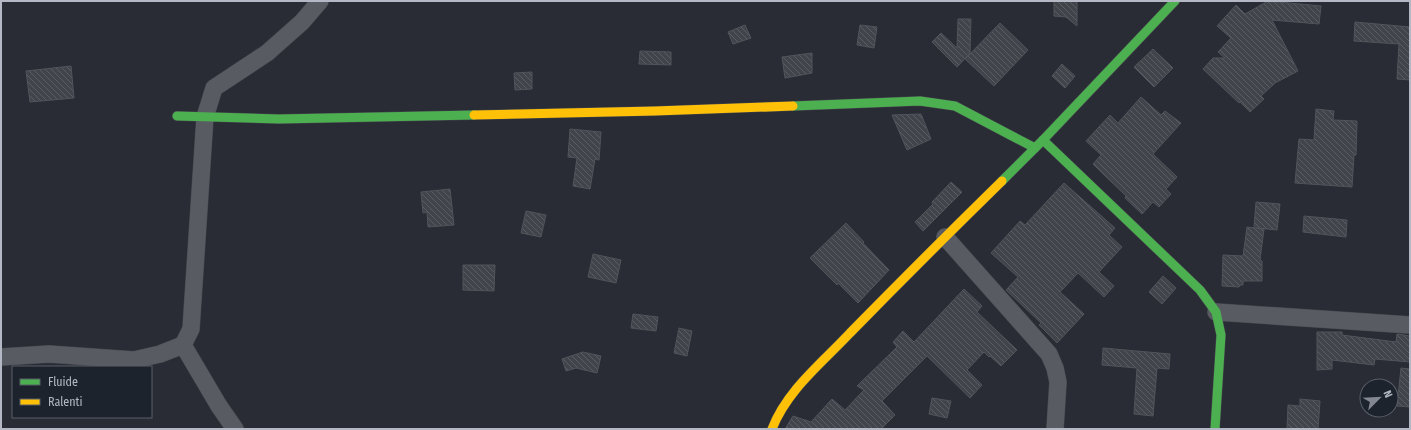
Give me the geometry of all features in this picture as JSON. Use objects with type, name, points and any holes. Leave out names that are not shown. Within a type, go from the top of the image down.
[{"type":"street","points":[[1,357],[49,354],[134,360],[160,354],[184,345],[191,329],[205,117],[214,88],[267,53],[302,22],[320,1]]},
{"type":"street","points":[[772,429],[776,418],[793,392],[890,292],[1043,140],[1175,1]]},
{"type":"street","points":[[177,116],[279,119],[655,111],[920,101],[956,106],[1035,148]]},
{"type":"street","points":[[1043,140],[1200,290],[1216,312],[1221,335],[1215,429]]},
{"type":"street","points":[[945,237],[1049,354],[1055,368],[1058,382],[1055,429]]},
{"type":"street","points":[[1216,312],[1410,325]]},
{"type":"street","points":[[184,345],[219,406],[235,429]]},
{"type":"building","points":[[1054,1],[1077,1],[1077,26],[1066,17],[1054,16]]},
{"type":"building","points":[[1268,1],[1321,6],[1319,24],[1272,20],[1298,71],[1275,83],[1261,96],[1264,99],[1250,112],[1203,69],[1213,58],[1225,58],[1218,52],[1231,38],[1217,26],[1236,5],[1245,14]]},
{"type":"building","points":[[958,19],[971,19],[970,53],[957,67],[932,42],[941,33],[957,48]]},
{"type":"building","points":[[1355,22],[1410,27],[1410,80],[1397,79],[1399,44],[1354,41]]},
{"type":"building","points":[[1000,23],[1028,50],[994,86],[965,59]]},
{"type":"building","points":[[745,25],[751,38],[733,44],[728,32]]},
{"type":"building","points":[[860,25],[877,27],[874,48],[857,45]]},
{"type":"building","points":[[1153,49],[1173,68],[1154,87],[1134,67]]},
{"type":"building","points":[[640,51],[671,52],[671,65],[639,64]]},
{"type":"building","points":[[812,53],[812,73],[785,78],[782,57]]},
{"type":"building","points":[[1062,64],[1075,76],[1065,88],[1052,76]]},
{"type":"building","points":[[71,66],[74,98],[30,102],[26,71]]},
{"type":"building","points":[[532,72],[532,89],[515,90],[514,73]]},
{"type":"building","points":[[1141,97],[1161,115],[1165,111],[1181,123],[1153,154],[1177,177],[1166,189],[1171,194],[1159,207],[1153,202],[1142,214],[1093,164],[1101,155],[1086,141],[1110,115],[1118,123]]},
{"type":"building","points":[[1316,109],[1334,111],[1333,120],[1357,121],[1356,155],[1354,155],[1352,187],[1295,183],[1299,139],[1314,140]]},
{"type":"building","points":[[921,114],[931,139],[907,150],[892,115]]},
{"type":"building","points":[[570,129],[601,132],[599,160],[595,159],[590,189],[573,186],[577,158],[568,157]]},
{"type":"building","points":[[951,182],[962,192],[923,231],[915,222],[933,204],[932,202]]},
{"type":"building","points":[[1064,183],[1115,228],[1109,235],[1122,247],[1099,272],[1114,286],[1104,297],[1078,273],[1060,292],[1084,314],[1057,343],[1039,325],[1041,323],[1006,290],[1018,277],[991,253],[1020,221],[1025,225]]},
{"type":"building","points":[[450,189],[454,225],[428,227],[427,212],[423,213],[421,192]]},
{"type":"building","points":[[1256,202],[1280,204],[1277,230],[1256,228],[1264,229],[1260,260],[1262,261],[1262,281],[1243,281],[1243,285],[1240,285],[1239,287],[1222,286],[1223,255],[1243,256],[1247,227],[1254,228]]},
{"type":"building","points":[[526,211],[546,215],[541,237],[521,233]]},
{"type":"building","points":[[1304,216],[1347,220],[1346,237],[1303,232]]},
{"type":"building","points":[[846,223],[889,270],[858,303],[838,283],[837,285],[810,258]]},
{"type":"building","points":[[593,254],[621,260],[616,283],[588,277]]},
{"type":"building","points":[[463,265],[495,265],[494,291],[463,290]]},
{"type":"building","points":[[1163,276],[1176,288],[1162,304],[1149,292]]},
{"type":"building","points":[[964,289],[982,306],[977,312],[1017,350],[1001,366],[984,352],[967,370],[982,385],[970,398],[927,356],[882,401],[895,415],[881,429],[785,429],[793,416],[811,422],[832,399],[845,410],[864,390],[857,386],[897,347],[893,342],[903,331],[914,342]]},
{"type":"building","points":[[633,314],[658,317],[656,331],[631,328]]},
{"type":"building","points":[[679,328],[692,331],[687,356],[674,353]]},
{"type":"building","points":[[1317,332],[1342,332],[1342,335],[1396,342],[1397,334],[1410,336],[1410,362],[1375,359],[1374,365],[1332,360],[1332,369],[1317,370]]},
{"type":"building","points":[[1103,348],[1170,354],[1169,369],[1157,368],[1153,416],[1134,414],[1137,368],[1102,365]]},
{"type":"building","points":[[583,352],[601,356],[597,373],[576,368],[566,371],[562,359]]},
{"type":"building","points":[[1401,368],[1410,369],[1410,407],[1399,406]]},
{"type":"building","points":[[932,398],[951,401],[947,418],[929,414]]},
{"type":"building","points":[[1300,399],[1320,401],[1318,429],[1287,429],[1288,405],[1300,406]]},
{"type":"traffic: fast","points":[[1002,181],[1175,1]]},
{"type":"traffic: fast","points":[[793,106],[920,101],[955,106],[1035,148]]},
{"type":"traffic: fast","points":[[177,116],[279,119],[474,115]]},
{"type":"traffic: fast","points":[[1043,140],[1200,290],[1216,312],[1221,335],[1215,429]]},
{"type":"traffic: slow","points":[[474,115],[793,106]]},
{"type":"traffic: slow","points":[[772,429],[787,402],[806,378],[1002,181]]}]
